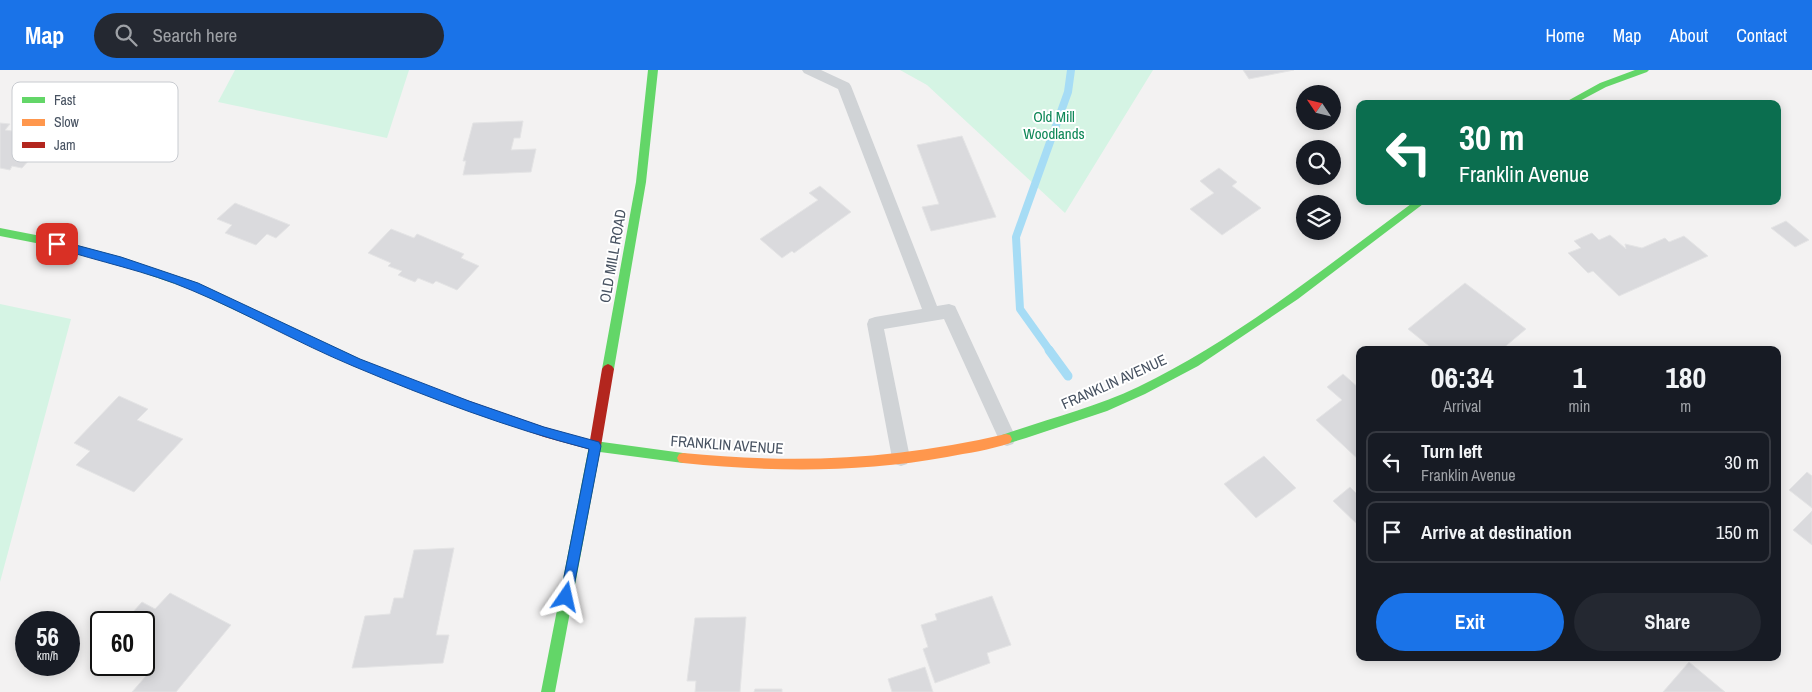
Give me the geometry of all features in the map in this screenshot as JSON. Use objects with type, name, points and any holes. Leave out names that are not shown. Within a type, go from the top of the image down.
[{"type":"main road","name":"OLD MILL ROAD","points":[[548,692],[595,446],[641,182],[653,70]]},
{"type":"main road","points":[[1574,100],[1603,85],[1644,70]]},
{"type":"main road","name":"FRANKLIN AVENUE","points":[[0,232],[46,241],[121,261],[194,286],[356,362],[466,406],[544,432],[595,446],[704,461],[779,466],[861,463],[942,452],[1007,438],[1094,411],[1160,382],[1219,347],[1416,205]]},
{"type":"lane","points":[[809,70],[844,86],[932,314]]},
{"type":"lane","points":[[902,458],[875,324],[949,311],[1007,438]]},
{"type":"green space","points":[[235,70],[409,70],[387,138],[218,102]]},
{"type":"green space","name":"Old Mill Woodlands","points":[[900,70],[1153,70],[1065,213],[927,85]]},
{"type":"green space","points":[[0,304],[71,319],[0,582]]},
{"type":"building","points":[[1243,70],[1294,70],[1249,79]]},
{"type":"building","points":[[523,121],[520,138],[514,138],[511,150],[536,149],[531,172],[463,175],[466,161],[463,161],[473,123]]},
{"type":"building","points":[[0,123],[10,124],[5,130],[12,131],[12,162],[27,162],[22,168],[12,166],[10,170],[0,168]]},
{"type":"building","points":[[962,136],[996,217],[931,231],[922,207],[939,204],[917,145]]},
{"type":"building","points":[[1219,168],[1237,182],[1232,186],[1261,208],[1222,235],[1190,209],[1214,193],[1200,181]]},
{"type":"building","points":[[820,186],[851,212],[794,253],[792,251],[782,258],[760,239],[818,200],[809,193]]},
{"type":"building","points":[[235,203],[290,225],[276,238],[267,234],[256,245],[225,233],[232,225],[217,219]]},
{"type":"building","points":[[1786,221],[1809,240],[1795,247],[1771,228]]},
{"type":"building","points":[[391,229],[414,238],[417,234],[464,254],[461,258],[479,266],[457,290],[436,281],[433,284],[418,278],[415,282],[398,275],[402,271],[388,266],[391,263],[368,253]]},
{"type":"building","points":[[1592,233],[1599,240],[1610,235],[1626,249],[1625,244],[1642,248],[1665,238],[1669,242],[1684,236],[1708,256],[1619,296],[1593,271],[1588,273],[1568,253],[1581,248],[1574,241]]},
{"type":"building","points":[[1465,283],[1526,329],[1506,346],[1429,346],[1408,329]]},
{"type":"building","points":[[1343,374],[1356,385],[1356,457],[1316,420],[1342,400],[1327,387]]},
{"type":"building","points":[[119,396],[148,409],[137,420],[183,439],[134,492],[76,465],[90,451],[74,443]]},
{"type":"building","points":[[1264,456],[1296,488],[1256,518],[1224,484]]},
{"type":"building","points":[[1807,472],[1812,476],[1812,508],[1789,490]]},
{"type":"building","points":[[1350,487],[1356,493],[1356,523],[1333,501]]},
{"type":"building","points":[[1812,511],[1812,545],[1793,530]]},
{"type":"building","points":[[454,548],[436,635],[449,635],[443,663],[352,668],[365,616],[390,614],[394,598],[403,598],[414,550]]},
{"type":"building","points":[[170,593],[231,625],[176,692],[132,692],[146,676],[155,676],[155,611],[134,611],[142,602],[155,609]]},
{"type":"building","points":[[992,596],[1011,645],[987,653],[990,663],[935,683],[923,649],[928,647],[921,625],[937,620],[935,614]]},
{"type":"building","points":[[746,617],[740,692],[695,692],[696,681],[687,681],[695,618]]},
{"type":"building","points":[[1689,662],[1725,692],[1663,692]]},
{"type":"building","points":[[925,667],[933,692],[892,692],[888,679]]},
{"type":"building","points":[[755,689],[782,689],[782,692],[754,692]]},
{"type":"waterway","points":[[1050,351],[1020,309],[1016,237],[1068,92],[1071,70]]},
{"type":"waterway","points":[[1049,350],[1068,376]]},
{"type":"traffic: fast","points":[[608,369],[641,182],[653,70]]},
{"type":"traffic: fast","points":[[1574,100],[1603,85],[1644,70]]},
{"type":"traffic: fast","points":[[1006,439],[1103,407],[1141,391],[1194,363],[1261,320],[1417,205]]},
{"type":"traffic: fast","points":[[0,232],[46,241],[121,261],[194,286],[356,362],[438,395]]},
{"type":"traffic: fast","points":[[548,692],[595,446],[683,458]]},
{"type":"traffic: slow","points":[[683,458],[764,464],[846,464],[927,456],[1006,439]]},
{"type":"traffic: jam","points":[[438,395],[544,432],[595,446],[608,369]]},
{"type":"route","points":[[57,244],[121,261],[194,286],[356,362],[466,406],[544,432],[595,446],[566,597]]}]
